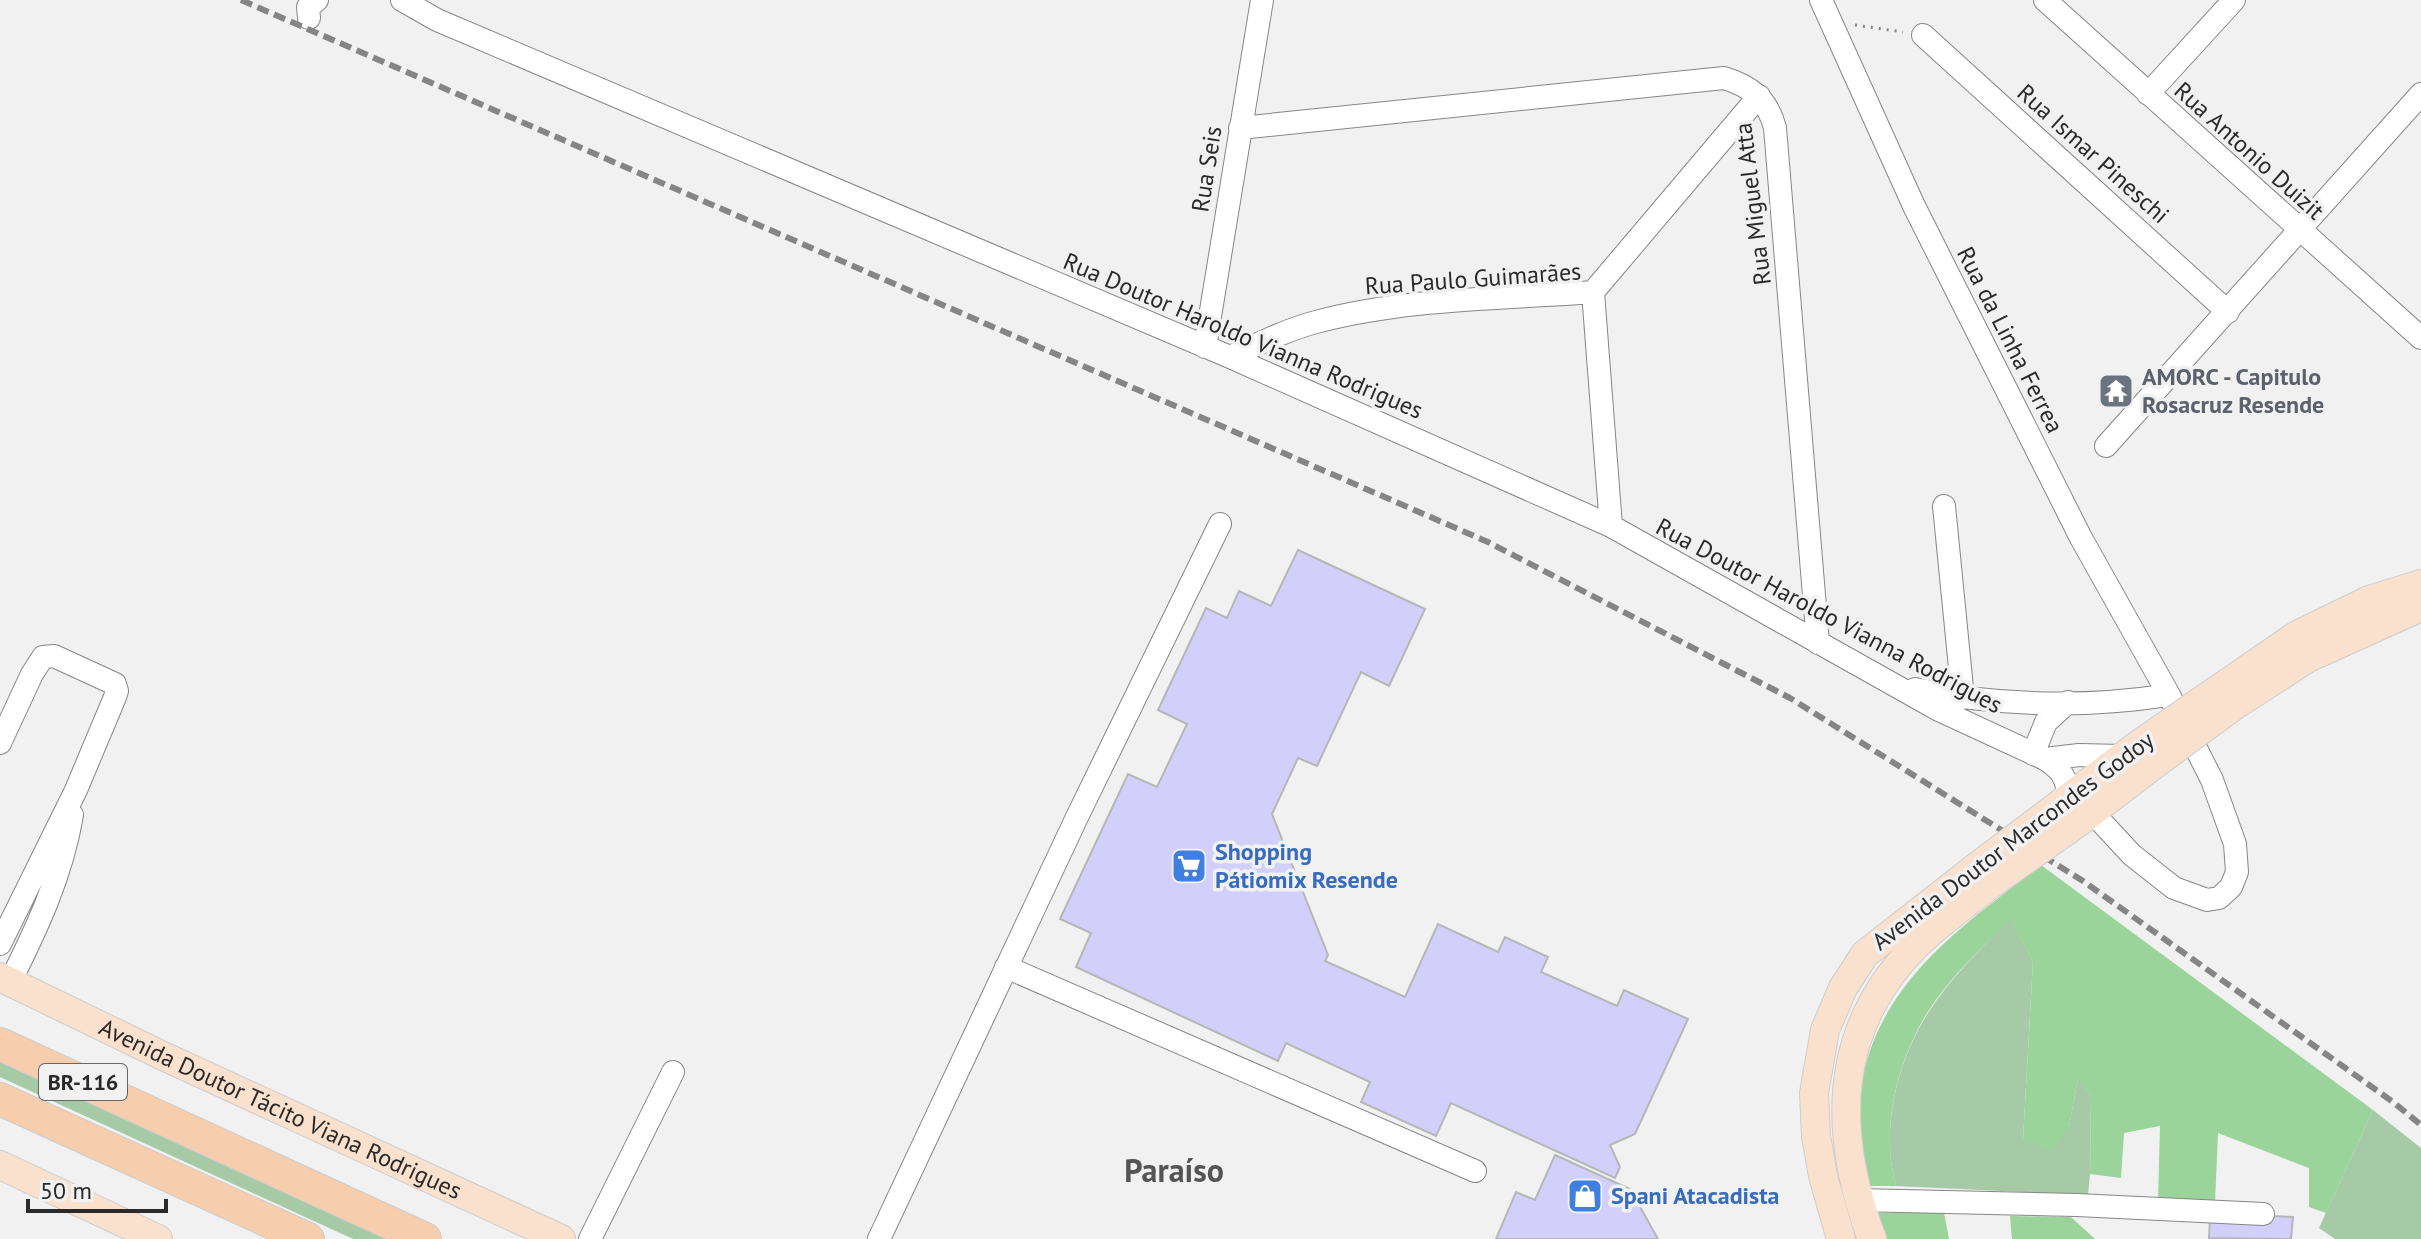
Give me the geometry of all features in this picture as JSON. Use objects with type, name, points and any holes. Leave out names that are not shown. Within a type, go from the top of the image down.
[{"type":"highway","name":"BR-116","points":[[0,1044],[425,1239]]},
{"type":"highway","name":"BR-116","points":[[0,1099],[308,1239]]},
{"type":"main road","name":"Avenida Doutor Marcondes Godoy","points":[[2223,700],[2297,635],[2369,600],[2421,584]]},
{"type":"main road","name":"Avenida Doutor Marcondes Godoy","points":[[1841,1239],[1823,1176],[1816,1136],[1814,1093],[1825,1030],[1843,988],[1865,954],[1983,876],[2075,809],[2136,757],[2223,700],[2421,607]]},
{"type":"main road","name":"Avenida Doutor Marcondes Godoy","points":[[1872,1239],[1857,1200],[1845,1134],[1845,1092],[1863,1025],[1878,994],[1897,967],[1983,876]]},
{"type":"main road","name":"Avenida Doutor Tácito Viana Rodrigues","points":[[5,980],[561,1239]]},
{"type":"main road","points":[[0,1165],[158,1239]]},
{"type":"street","name":"Rua Doutor Haroldo Vianna Rodrigues","points":[[402,0],[437,20],[1230,357],[1611,526],[1937,709],[2039,757]]},
{"type":"street","name":"Rua Seis","points":[[1205,347],[1262,0]]},
{"type":"street","name":"Rua da Linha Ferrea","points":[[1821,0],[1927,234],[2081,538],[2169,695],[2212,780],[2235,844],[2237,872],[2231,887],[2219,898],[2207,900],[2174,888],[2075,809]]},
{"type":"street","name":"Rua Antonio Duizit","points":[[2045,0],[2421,338]]},
{"type":"street","points":[[2148,94],[2234,0]]},
{"type":"street","name":"Rua Ismar Pineschi","points":[[1923,35],[2228,312]]},
{"type":"street","name":"Rua Miguel Atta","points":[[1240,128],[1724,78],[1742,83],[1759,96],[1771,113],[1775,128],[1818,643]]},
{"type":"street","points":[[2106,446],[2421,94]]},
{"type":"street","points":[[1593,292],[1759,96]]},
{"type":"street","name":"Rua Paulo Guimarães","points":[[1230,357],[1272,337],[1315,322],[1388,308],[1593,292],[1611,526]]},
{"type":"street","points":[[1944,506],[1963,698]]},
{"type":"street","points":[[879,1239],[1006,967],[1220,524]]},
{"type":"street","points":[[0,743],[43,657],[54,656],[115,684],[115,697],[76,790],[0,944]]},
{"type":"street","points":[[1899,685],[1997,702],[2121,703],[2169,695]]},
{"type":"street","points":[[2039,757],[2046,722],[2068,702]]},
{"type":"street","points":[[2039,757],[2136,757]]},
{"type":"street","points":[[2039,757],[2065,775],[2075,809]]},
{"type":"street","points":[[5,980],[52,891],[66,852],[76,790]]},
{"type":"street","points":[[1006,967],[1475,1171]]},
{"type":"street","points":[[590,1239],[673,1072]]},
{"type":"street","points":[[1857,1200],[2077,1205],[2263,1214]]},
{"type":"path","points":[[1830,22],[1923,35]]},
{"type":"green space","points":[[2041,865],[2373,1110],[2326,1213],[2309,1207],[2309,1168],[2218,1133],[2215,1203],[2158,1201],[2160,1126],[2124,1133],[2121,1178],[2090,1174],[2091,1096],[2078,1079],[2069,1126],[2051,1151],[2023,1140],[2033,961],[2010,920],[1945,988],[1916,1032],[1900,1075],[1891,1120],[1890,1142],[1896,1186],[1865,1186],[1859,1125],[1861,1088],[1870,1050],[1885,1017],[1904,987],[1954,934]]},
{"type":"green space","points":[[2010,919],[2033,961],[2023,1140],[2069,1126],[2078,1078],[2091,1096],[2088,1195],[1896,1186],[1890,1143],[1891,1120],[1894,1097],[1908,1053],[1928,1013],[1946,988]]},
{"type":"green space","points":[[0,1058],[394,1239],[353,1239],[0,1077]]},
{"type":"green space","points":[[2373,1110],[2421,1148],[2421,1239],[2335,1239],[2319,1228]]},
{"type":"green space","points":[[1876,1213],[1944,1213],[1949,1239],[1887,1239]]},
{"type":"green space","points":[[2010,1216],[2071,1217],[2095,1239],[2012,1239]]},
{"type":"building","name":"Shopping Pátiomix Resende","points":[[1298,550],[1425,609],[1389,686],[1361,672],[1317,766],[1298,758],[1272,814],[1328,955],[1325,961],[1405,997],[1438,924],[1498,952],[1505,937],[1548,957],[1541,972],[1617,1006],[1624,990],[1688,1019],[1635,1134],[1610,1145],[1620,1167],[1615,1178],[1451,1103],[1436,1136],[1361,1102],[1370,1082],[1286,1043],[1278,1061],[1076,967],[1091,933],[1060,919],[1128,774],[1157,787],[1187,724],[1158,710],[1206,608],[1227,618],[1239,591],[1271,606]]},
{"type":"building","name":"Spani Atacadista","points":[[1555,1155],[1630,1189],[1658,1239],[1496,1239],[1516,1192],[1535,1200]]},
{"type":"building","points":[[2271,1216],[2293,1217],[2291,1239],[2209,1238],[2210,1218],[2270,1223]]},
{"type":"railway","points":[[241,0],[1488,542],[1790,698],[2083,881],[2421,1125]]},
{"type":"place","name":"AMORC - Capitulo Rosacruz Resende","points":[[2116,391]]},
{"type":"place","name":"Shopping Pátiomix Resende","points":[[1189,866]]},
{"type":"place","name":"Spani Atacadista","points":[[1585,1196]]},
{"type":"district","name":"Paraíso","points":[[1174,1171]]}]
